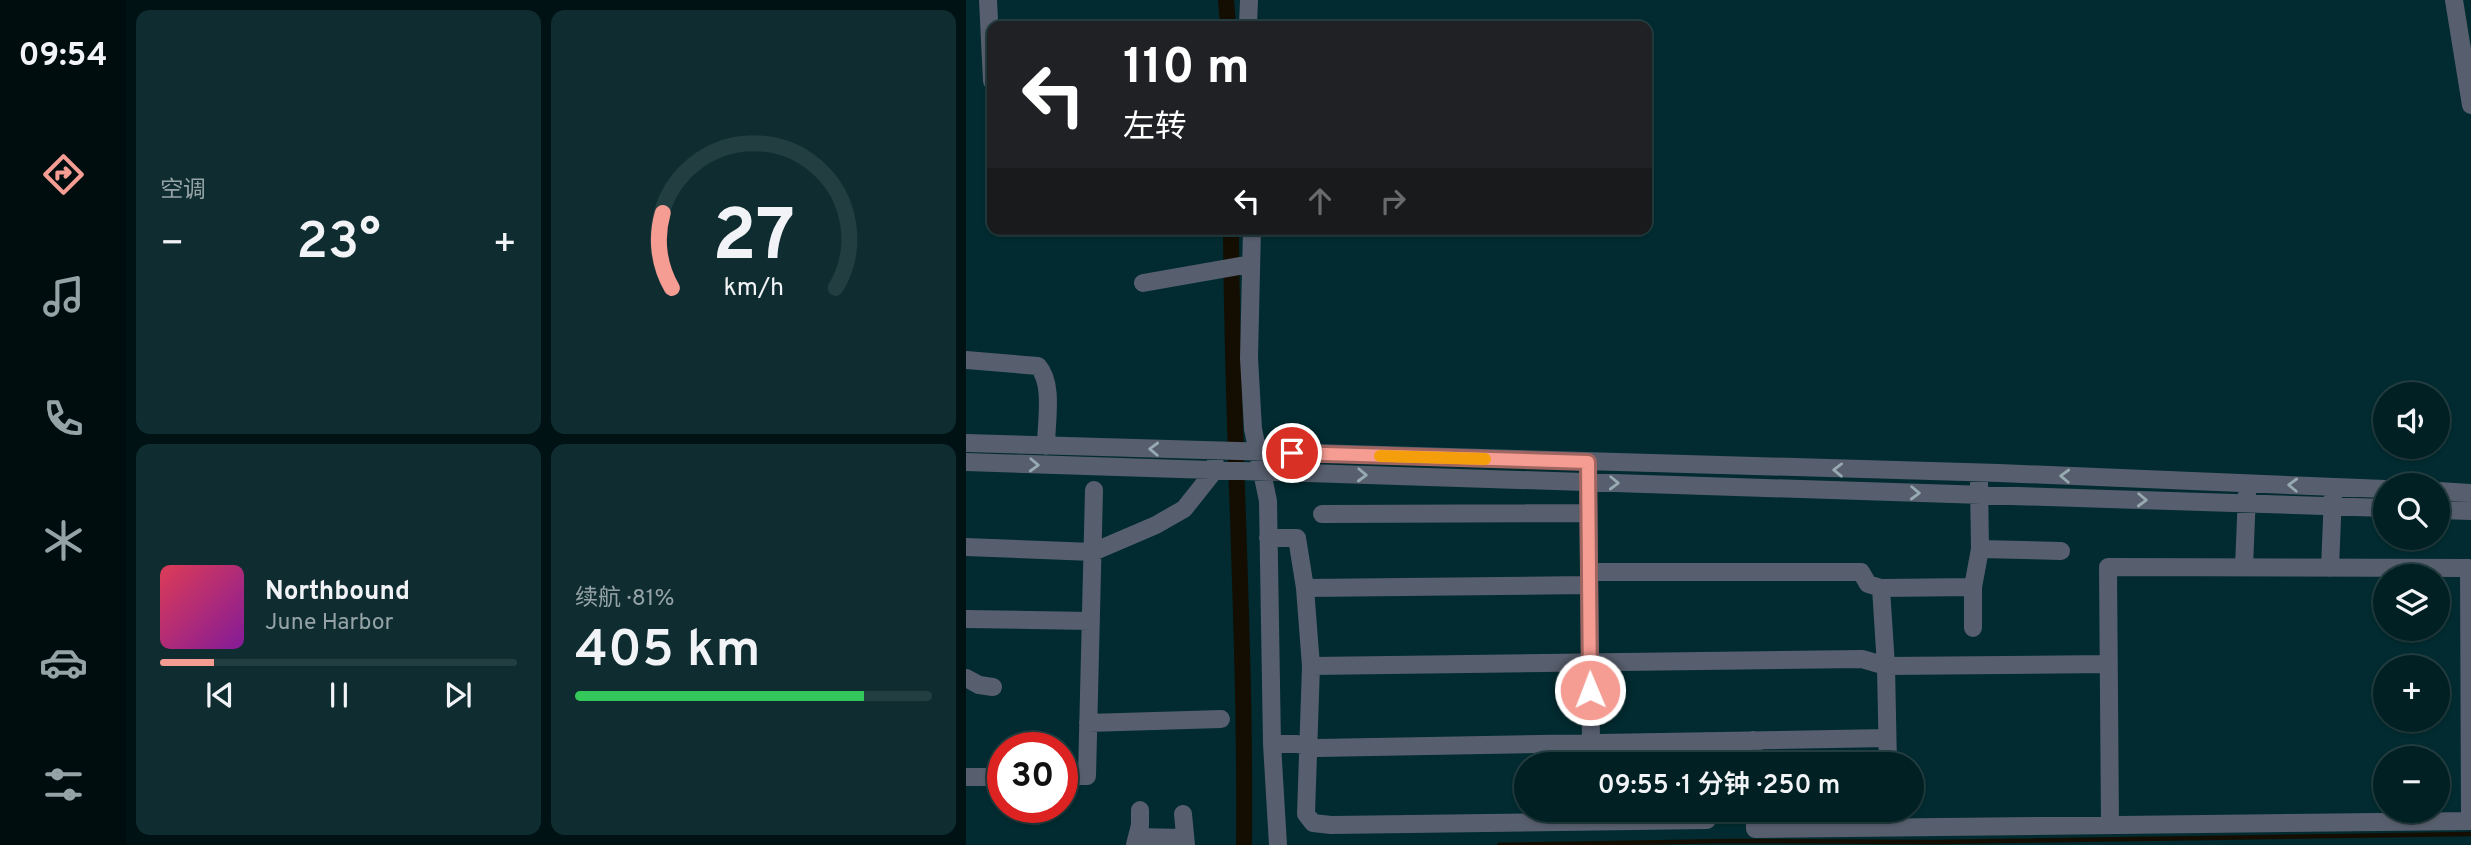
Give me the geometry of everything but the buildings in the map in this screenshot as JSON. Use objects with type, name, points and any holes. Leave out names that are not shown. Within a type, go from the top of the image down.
[{"type":"street","points":[[988,0],[989,21]]},
{"type":"street","points":[[1248,21],[1249,0]]},
{"type":"street","points":[[2454,0],[2471,105]]},
{"type":"street","points":[[1251,235],[1246,265],[1250,452],[1264,472],[1268,501],[1272,744],[1278,842]]},
{"type":"street","points":[[1143,283],[1246,265]]},
{"type":"street","points":[[966,360],[1038,366],[1044,373],[1047,384],[1046,446]]},
{"type":"street","points":[[966,443],[1980,473],[2373,489]]},
{"type":"street","points":[[966,547],[1093,552],[1156,525],[1184,509],[1220,471],[1218,451]]},
{"type":"street","points":[[966,462],[2373,508]]},
{"type":"street","points":[[1588,462],[1591,743]]},
{"type":"street","points":[[1973,628],[1973,587],[1980,549],[1980,473]]},
{"type":"street","points":[[2244,567],[2247,484]]},
{"type":"street","points":[[2330,568],[2334,487]]},
{"type":"street","points":[[1078,776],[1087,776],[1094,490]]},
{"type":"street","points":[[2450,492],[2471,493]]},
{"type":"street","points":[[2450,510],[2471,511]]},
{"type":"street","points":[[1322,514],[1588,513]]},
{"type":"street","points":[[1268,538],[1297,537],[1305,588],[1311,666],[1306,814],[1312,823],[1557,822]]},
{"type":"street","points":[[1980,549],[2061,551]]},
{"type":"street","points":[[1924,820],[2110,825],[2471,821],[2469,568],[2108,567],[2110,825]]},
{"type":"street","points":[[1305,588],[1861,572],[1868,584],[1881,588],[1973,587]]},
{"type":"street","points":[[1881,588],[1888,752]]},
{"type":"street","points":[[966,619],[1091,621]]},
{"type":"street","points":[[1311,666],[1862,659],[1886,666],[2109,664]]},
{"type":"street","points":[[966,678],[979,685],[993,687]]},
{"type":"street","points":[[1088,723],[1221,719]]},
{"type":"street","points":[[1272,744],[1307,746],[1887,738]]},
{"type":"street","points":[[1753,740],[1753,752]]},
{"type":"street","points":[[1706,741],[1706,752]]},
{"type":"street","points":[[966,777],[987,777]]},
{"type":"street","points":[[1140,810],[1136,841],[1185,841],[1183,814]]},
{"type":"street","points":[[1755,822],[1755,828],[1844,822]]},
{"type":"waterway","points":[[1226,0],[1228,21]]},
{"type":"waterway","points":[[1231,235],[1243,691],[1244,845]]},
{"type":"waterway","points":[[1499,845],[2471,834]]},
{"type":"slow traffic","points":[[1380,456],[1485,459]]},
{"type":"route","points":[[1292,453],[1588,462],[1590,690]]}]
